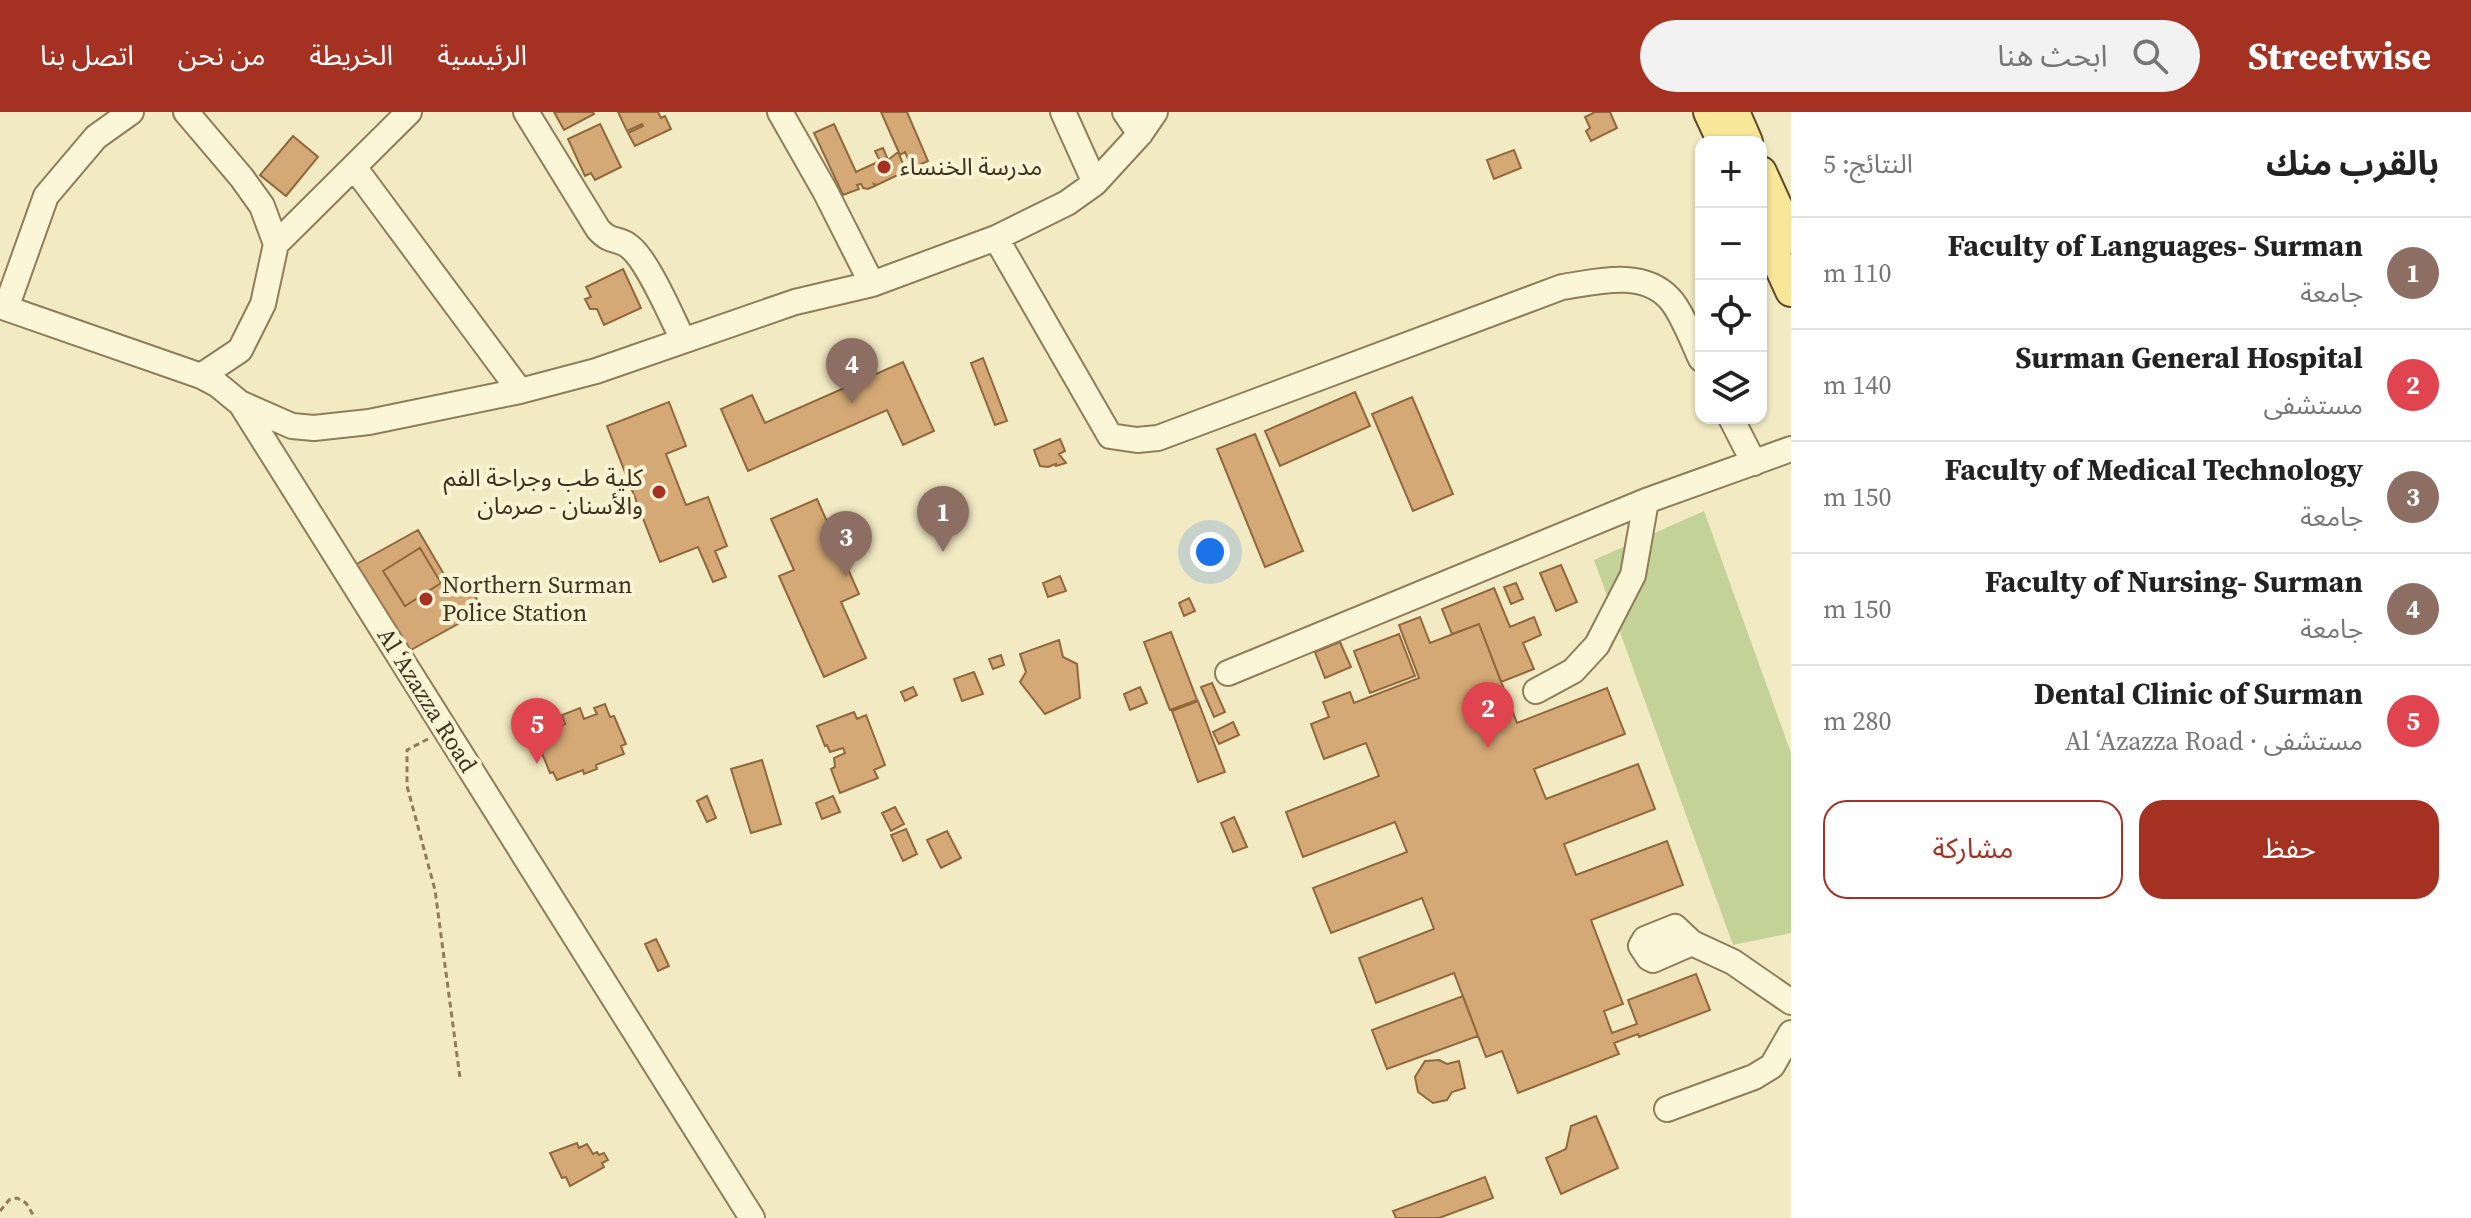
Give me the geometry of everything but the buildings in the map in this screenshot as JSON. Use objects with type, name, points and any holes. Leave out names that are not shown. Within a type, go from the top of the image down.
[{"type":"main road","points":[[1709,112],[1720,136]]},
{"type":"main road","points":[[1734,112],[1744,136]]},
{"type":"main road","points":[[1767,185],[1791,238]]},
{"type":"main road","points":[[1767,238],[1791,291]]},
{"type":"street","points":[[3,307],[46,196],[96,137],[131,112]]},
{"type":"street","points":[[276,244],[409,112]]},
{"type":"street","points":[[526,112],[598,229],[612,241],[621,241],[632,247],[683,340]]},
{"type":"street","points":[[780,112],[825,191],[872,284]]},
{"type":"street","points":[[1063,112],[1095,183]]},
{"type":"street","points":[[1125,112],[1140,134]]},
{"type":"street","points":[[241,404],[292,426],[314,428],[369,422],[520,391],[596,371],[795,302],[872,284],[996,238],[1067,203],[1095,183],[1140,134],[1155,112]]},
{"type":"street","points":[[194,114],[262,206],[276,244],[263,304],[240,350],[201,376]]},
{"type":"street","points":[[354,167],[520,391]]},
{"type":"street","points":[[996,238],[1110,436],[1137,440],[1172,433],[1562,287],[1611,280],[1648,283],[1670,299],[1697,352]]},
{"type":"street","name":"Al ‘Azazza Road","points":[[3,307],[201,376],[241,404],[752,1218]]},
{"type":"street","points":[[1734,424],[1754,463]]},
{"type":"street","points":[[1228,673],[1646,501],[1791,449]]},
{"type":"street","points":[[1536,691],[1573,671],[1597,645],[1633,575],[1646,501]]},
{"type":"street","points":[[1692,943],[1733,962],[1791,1002]]},
{"type":"street","points":[[1667,1109],[1754,1077],[1772,1066],[1791,1033]]},
{"type":"path","points":[[445,729],[407,750],[407,786],[435,890],[460,1078]]},
{"type":"path","points":[[0,1211],[9,1200],[17,1198],[26,1203],[35,1218]]},
{"type":"green space","points":[[1704,511],[1791,753],[1791,933],[1733,945],[1594,560]]},
{"type":"place","name":"مدرسة الخنساء","points":[[884,167]]},
{"type":"place","name":"Faculty of Nursing- Surman","points":[[852,404]]},
{"type":"place","name":"كلية طب وجراحة الفم والأسنان - صرمان","points":[[659,492]]},
{"type":"place","name":"Faculty of Languages- Surman","points":[[943,552]]},
{"type":"place","name":"Faculty of Medical Technology","points":[[846,577]]},
{"type":"place","name":"Northern Surman Police Station","points":[[426,599]]},
{"type":"place","name":"Surman General Hospital","points":[[1488,748]]},
{"type":"place","name":"Dental Clinic of Surman","points":[[537,764]]}]
